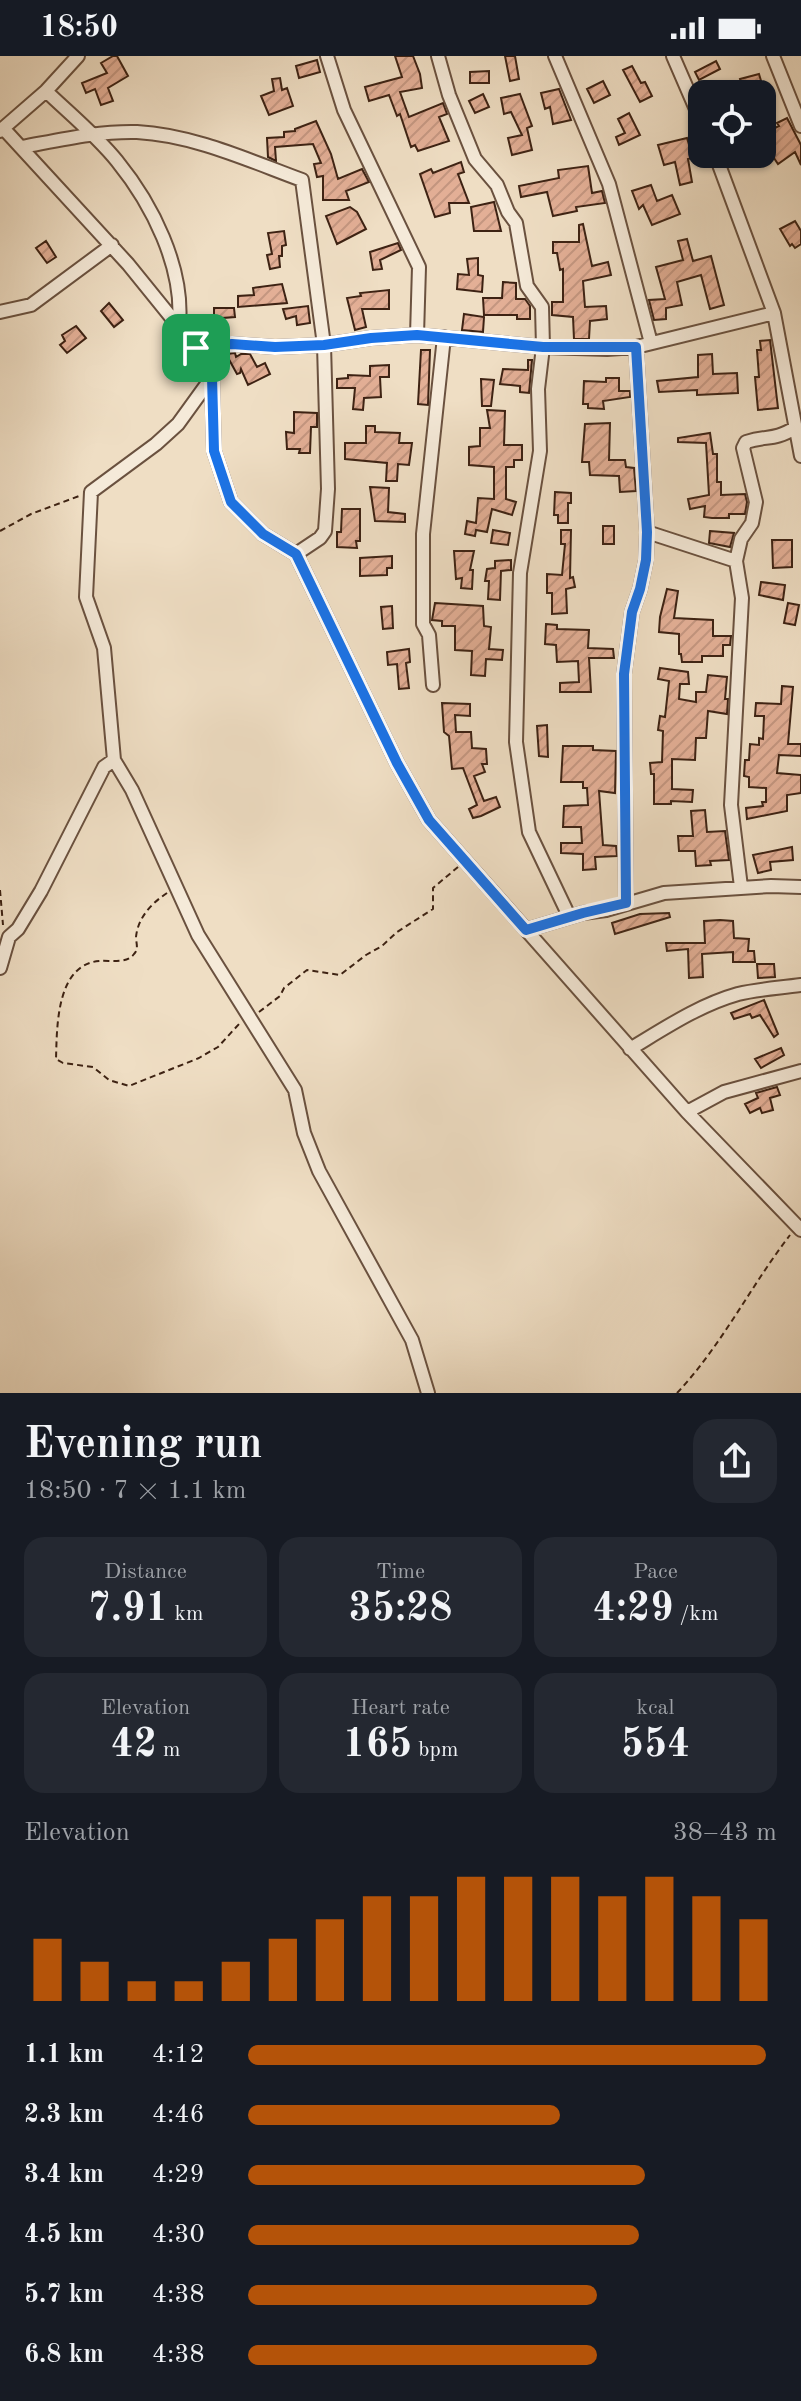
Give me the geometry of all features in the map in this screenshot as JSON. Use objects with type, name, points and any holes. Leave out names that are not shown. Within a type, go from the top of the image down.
[{"type":"street","points":[[78,56],[46,91],[2,129],[112,245],[196,348],[212,377],[214,451],[231,502],[263,534],[296,554],[411,791],[429,820],[687,1112],[800,1225]]},
{"type":"street","points":[[327,56],[344,110],[419,267],[417,335]]},
{"type":"street","points":[[438,56],[449,95],[475,159],[497,185],[516,223],[527,286],[542,307],[543,347],[538,389],[540,451],[520,573],[516,742],[529,832],[569,916]]},
{"type":"street","points":[[555,56],[609,184],[651,343]]},
{"type":"street","points":[[673,56],[688,91]]},
{"type":"street","points":[[773,56],[801,126]]},
{"type":"street","points":[[46,91],[115,159],[137,188],[160,232],[175,274],[181,302],[179,324]]},
{"type":"street","points":[[22,147],[91,134],[136,132],[161,135],[240,157],[302,180],[324,345],[327,524],[320,538],[296,554]]},
{"type":"street","points":[[720,168],[774,313],[801,456]]},
{"type":"street","points":[[0,312],[31,305],[112,245]]},
{"type":"street","points":[[196,348],[232,344],[275,347],[324,345],[417,335],[543,347],[636,347],[774,313]]},
{"type":"street","points":[[433,685],[429,635],[423,624],[423,534],[444,337]]},
{"type":"street","points":[[626,903],[624,674],[632,612],[646,560],[647,532],[636,347]]},
{"type":"street","points":[[785,366],[801,369]]},
{"type":"street","points":[[212,377],[178,424],[91,492],[86,597],[104,648],[114,760],[132,790],[198,935],[295,1090],[304,1133],[319,1171],[412,1340],[428,1393]]},
{"type":"street","points":[[741,887],[731,805],[742,598],[736,561],[741,539],[752,523],[756,502],[744,444],[780,437],[795,428]]},
{"type":"street","points":[[647,532],[736,561]]},
{"type":"street","points":[[0,968],[9,937],[18,929],[41,891],[104,767],[114,760]]},
{"type":"street","points":[[526,930],[647,895],[741,887],[801,887]]},
{"type":"street","points":[[630,1049],[718,1001],[740,994],[801,985]]},
{"type":"street","points":[[687,1112],[724,1092],[801,1071]]},
{"type":"path","points":[[0,531],[31,514],[91,492]]},
{"type":"path","points":[[176,883],[157,899],[140,923],[136,936],[137,949],[133,956],[127,960],[96,961],[75,974],[61,998],[56,1059],[63,1063],[93,1067],[109,1080],[129,1086],[208,1053],[250,1015],[280,996],[284,988],[307,970],[340,975],[433,909],[433,888],[464,862]]},
{"type":"path","points":[[0,890],[3,928],[9,937]]},
{"type":"path","points":[[677,1393],[703,1365],[767,1265],[800,1225]]},
{"type":"building","points":[[117,56],[128,76],[108,88],[113,101],[101,105],[95,89],[86,93],[82,83],[107,73],[101,63]]},
{"type":"building","points":[[395,56],[413,56],[420,74],[422,88],[400,92],[409,117],[443,103],[447,114],[439,117],[449,141],[418,151],[415,145],[411,147],[400,114],[397,116],[389,95],[369,101],[365,87],[402,77]]},
{"type":"building","points":[[505,56],[515,56],[519,79],[510,81]]},
{"type":"building","points":[[317,60],[320,72],[299,78],[296,66]]},
{"type":"building","points":[[716,61],[720,69],[699,80],[695,72]]},
{"type":"building","points":[[632,66],[652,96],[640,102],[623,70]]},
{"type":"building","points":[[489,71],[489,83],[470,83],[470,72]]},
{"type":"building","points":[[759,74],[761,80],[740,80]]},
{"type":"building","points":[[280,78],[282,90],[287,88],[293,106],[269,115],[261,96],[274,91],[272,79]]},
{"type":"building","points":[[603,81],[610,95],[594,103],[587,89]]},
{"type":"building","points":[[559,89],[571,120],[553,124],[550,107],[545,109],[541,93]]},
{"type":"building","points":[[483,94],[489,107],[475,113],[469,101]]},
{"type":"building","points":[[520,94],[532,126],[527,128],[532,150],[512,155],[508,138],[522,135],[511,112],[504,114],[501,98]]},
{"type":"building","points":[[629,113],[640,135],[619,145],[616,137],[625,133],[618,119]]},
{"type":"building","points":[[787,118],[801,145],[801,165],[795,152],[778,164],[776,161],[777,123]]},
{"type":"building","points":[[316,121],[338,179],[362,169],[369,182],[346,191],[349,200],[323,200],[323,176],[317,177],[314,164],[321,163],[313,144],[275,147],[276,161],[268,157],[267,138],[284,137],[284,132],[295,131]]},
{"type":"building","points":[[687,138],[692,182],[680,185],[675,162],[664,165],[658,145]]},
{"type":"building","points":[[461,162],[464,172],[458,174],[469,203],[449,203],[450,213],[435,217],[420,174],[431,169],[433,173]]},
{"type":"building","points":[[588,166],[592,193],[602,191],[605,203],[576,207],[577,211],[553,216],[547,192],[521,197],[519,186],[559,178],[558,170]]},
{"type":"building","points":[[651,185],[657,201],[672,195],[680,214],[652,225],[643,205],[639,209],[632,191]]},
{"type":"building","points":[[494,202],[501,231],[474,231],[471,207]]},
{"type":"building","points":[[350,207],[357,212],[366,229],[337,244],[326,216]]},
{"type":"building","points":[[795,221],[801,231],[801,244],[795,248],[792,244],[790,246],[780,229]]},
{"type":"building","points":[[583,224],[592,266],[608,262],[611,275],[583,281],[585,307],[606,306],[607,319],[590,321],[589,339],[574,339],[573,317],[552,315],[552,302],[563,302],[563,269],[560,270],[557,253],[553,253],[553,242],[579,242],[579,225]]},
{"type":"building","points":[[284,231],[286,245],[282,246],[282,256],[279,256],[280,267],[270,269],[267,255],[272,254],[268,233]]},
{"type":"building","points":[[687,239],[693,261],[711,256],[724,305],[710,309],[701,275],[677,282],[682,305],[666,308],[666,319],[654,320],[649,300],[665,299],[656,267],[683,260],[678,241]]},
{"type":"building","points":[[46,241],[56,257],[47,263],[36,248]]},
{"type":"building","points":[[398,243],[401,250],[380,260],[382,269],[373,270],[370,252]]},
{"type":"building","points":[[478,258],[478,275],[483,276],[482,292],[457,289],[458,274],[469,275],[467,259]]},
{"type":"building","points":[[503,282],[516,283],[516,299],[525,299],[530,306],[530,319],[517,319],[517,315],[484,315],[483,298],[502,298]]},
{"type":"building","points":[[282,284],[287,303],[238,307],[238,296],[254,295],[253,288]]},
{"type":"building","points":[[389,290],[389,309],[362,309],[366,327],[355,330],[347,298],[361,296],[360,293]]},
{"type":"building","points":[[109,303],[123,320],[114,327],[101,311]]},
{"type":"building","points":[[308,306],[310,323],[297,325],[296,316],[286,319],[283,309]]},
{"type":"building","points":[[214,308],[234,308],[235,317],[223,318],[226,327],[204,335],[200,326],[214,320]]},
{"type":"building","points":[[464,314],[484,317],[483,332],[462,330]]},
{"type":"building","points":[[76,326],[86,338],[67,353],[60,345],[65,341],[62,335]]},
{"type":"building","points":[[770,340],[778,408],[758,410],[755,377],[759,377],[757,350],[761,350],[760,341]]},
{"type":"building","points":[[421,350],[430,350],[428,405],[418,404]]},
{"type":"building","points":[[235,353],[236,357],[250,354],[257,367],[265,363],[270,374],[248,385],[241,369],[237,374],[226,354]]},
{"type":"building","points":[[712,354],[713,374],[737,373],[738,393],[697,395],[697,390],[659,392],[657,381],[698,377],[698,355]]},
{"type":"building","points":[[528,360],[532,360],[529,393],[520,392],[520,386],[500,384],[503,369],[528,370]]},
{"type":"building","points":[[389,365],[389,377],[380,377],[381,397],[364,398],[363,410],[353,409],[355,388],[337,388],[337,379],[348,378],[348,375],[370,376],[370,366]]},
{"type":"building","points":[[606,378],[619,378],[619,391],[630,391],[630,397],[603,401],[604,409],[588,408],[588,404],[583,404],[584,381],[606,382]]},
{"type":"building","points":[[481,379],[494,380],[491,406],[482,406]]},
{"type":"building","points":[[487,410],[505,411],[504,445],[522,445],[522,460],[514,460],[514,467],[506,467],[506,499],[516,502],[512,515],[492,509],[487,532],[476,530],[475,536],[465,534],[467,521],[476,523],[478,498],[494,499],[494,467],[469,465],[469,447],[480,446],[480,428],[490,428]]},
{"type":"building","points":[[294,412],[317,413],[317,427],[311,427],[310,453],[287,449],[286,432],[294,433]]},
{"type":"building","points":[[610,423],[609,460],[625,460],[626,467],[634,468],[636,491],[620,492],[619,476],[590,475],[589,462],[582,462],[585,424]]},
{"type":"building","points":[[366,426],[375,426],[375,432],[400,433],[399,443],[412,443],[409,465],[398,464],[397,481],[386,481],[387,463],[345,459],[345,443],[366,443]]},
{"type":"building","points":[[710,433],[713,454],[717,454],[717,482],[721,482],[721,495],[745,494],[745,514],[712,518],[704,517],[705,506],[690,509],[688,499],[709,495],[706,443],[678,442],[678,438]]},
{"type":"building","points":[[370,487],[389,488],[388,512],[405,514],[405,522],[375,521]]},
{"type":"building","points":[[555,492],[571,493],[568,523],[558,523],[558,515],[554,515]]},
{"type":"building","points":[[342,509],[360,509],[360,541],[356,541],[357,548],[337,547]]},
{"type":"building","points":[[603,526],[614,526],[614,544],[603,544]]},
{"type":"building","points":[[493,530],[510,533],[508,545],[491,543]]},
{"type":"building","points":[[561,530],[571,530],[570,578],[573,577],[575,587],[566,589],[567,613],[552,614],[552,593],[547,593],[547,574],[562,575],[565,544],[561,544]]},
{"type":"building","points":[[710,531],[734,533],[730,547],[709,543]]},
{"type":"building","points":[[772,540],[792,540],[792,567],[773,568]]},
{"type":"building","points":[[454,551],[474,551],[470,570],[473,570],[472,589],[461,588],[462,578],[456,579]]},
{"type":"building","points":[[392,556],[392,568],[387,568],[387,575],[360,576],[360,558]]},
{"type":"building","points":[[511,560],[511,570],[501,571],[500,600],[488,599],[487,569],[495,568],[495,561]]},
{"type":"building","points":[[761,582],[785,585],[783,600],[759,595]]},
{"type":"building","points":[[667,589],[678,591],[674,618],[713,620],[713,636],[731,636],[730,645],[723,645],[723,656],[702,656],[702,662],[682,662],[679,634],[659,632]]},
{"type":"building","points":[[435,603],[483,606],[484,626],[491,627],[489,649],[503,650],[502,660],[486,659],[485,676],[471,675],[472,651],[455,650],[455,626],[442,626],[442,621],[432,620]]},
{"type":"building","points":[[788,603],[799,605],[795,625],[784,623]]},
{"type":"building","points":[[392,606],[393,628],[383,629],[381,607]]},
{"type":"building","points":[[546,624],[557,625],[557,629],[589,630],[588,648],[613,649],[614,658],[589,658],[591,692],[560,692],[560,683],[579,682],[578,661],[557,662],[556,645],[545,644]]},
{"type":"building","points":[[409,649],[410,662],[406,663],[409,688],[399,689],[397,664],[388,665],[387,652]]},
{"type":"building","points":[[660,668],[688,672],[689,684],[680,684],[679,699],[696,702],[696,692],[706,692],[708,675],[727,677],[727,714],[708,711],[706,738],[696,738],[695,760],[672,759],[672,789],[693,790],[692,802],[654,804],[654,774],[651,774],[650,763],[662,762],[663,731],[658,730],[660,716],[665,717],[669,681],[658,679]]},
{"type":"building","points":[[782,686],[793,687],[788,744],[801,744],[801,756],[779,755],[777,773],[801,775],[801,793],[787,795],[787,811],[747,819],[746,808],[763,806],[762,802],[766,802],[766,788],[749,787],[749,777],[744,776],[750,744],[759,745],[759,738],[763,739],[764,716],[755,716],[756,703],[781,704]]},
{"type":"building","points":[[442,703],[470,704],[470,716],[455,715],[456,732],[471,732],[472,748],[486,749],[487,764],[482,764],[485,772],[474,776],[484,801],[496,797],[500,807],[481,816],[473,818],[469,809],[477,805],[463,768],[452,769]]},
{"type":"building","points":[[547,725],[548,757],[539,756],[537,726]]},
{"type":"building","points":[[563,746],[593,746],[593,750],[616,751],[615,793],[599,791],[603,845],[616,846],[617,856],[595,857],[596,869],[583,870],[583,854],[561,853],[561,843],[582,843],[581,827],[563,827],[564,806],[588,805],[587,788],[583,788],[583,782],[561,782]]},
{"type":"building","points":[[705,810],[707,832],[725,831],[729,860],[710,861],[711,865],[696,866],[695,851],[679,851],[678,836],[693,836],[691,811]]},
{"type":"building","points":[[792,847],[793,860],[770,862],[771,870],[758,873],[753,855]]},
{"type":"building","points":[[669,913],[670,917],[615,934],[612,923],[640,914]]},
{"type":"building","points":[[704,921],[733,921],[734,938],[749,939],[748,951],[754,951],[755,962],[733,962],[733,952],[702,954],[703,977],[689,978],[688,949],[667,951],[666,943],[705,943]]},
{"type":"building","points":[[757,964],[774,964],[775,977],[758,978]]},
{"type":"building","points":[[764,1000],[778,1034],[774,1037],[760,1015],[752,1018],[750,1014],[734,1019],[731,1013]]},
{"type":"building","points":[[781,1048],[784,1055],[761,1068],[755,1059]]},
{"type":"building","points":[[777,1087],[780,1095],[770,1098],[773,1110],[762,1113],[760,1108],[750,1113],[745,1104],[758,1098],[756,1093]]},
{"type":"route","points":[[417,335],[543,347],[636,347],[647,532],[646,560],[632,612],[624,674],[626,903],[526,930],[429,820],[397,763],[296,554],[263,534],[231,502],[214,451],[212,377],[196,348],[232,344],[275,347],[324,345],[417,335]]}]
